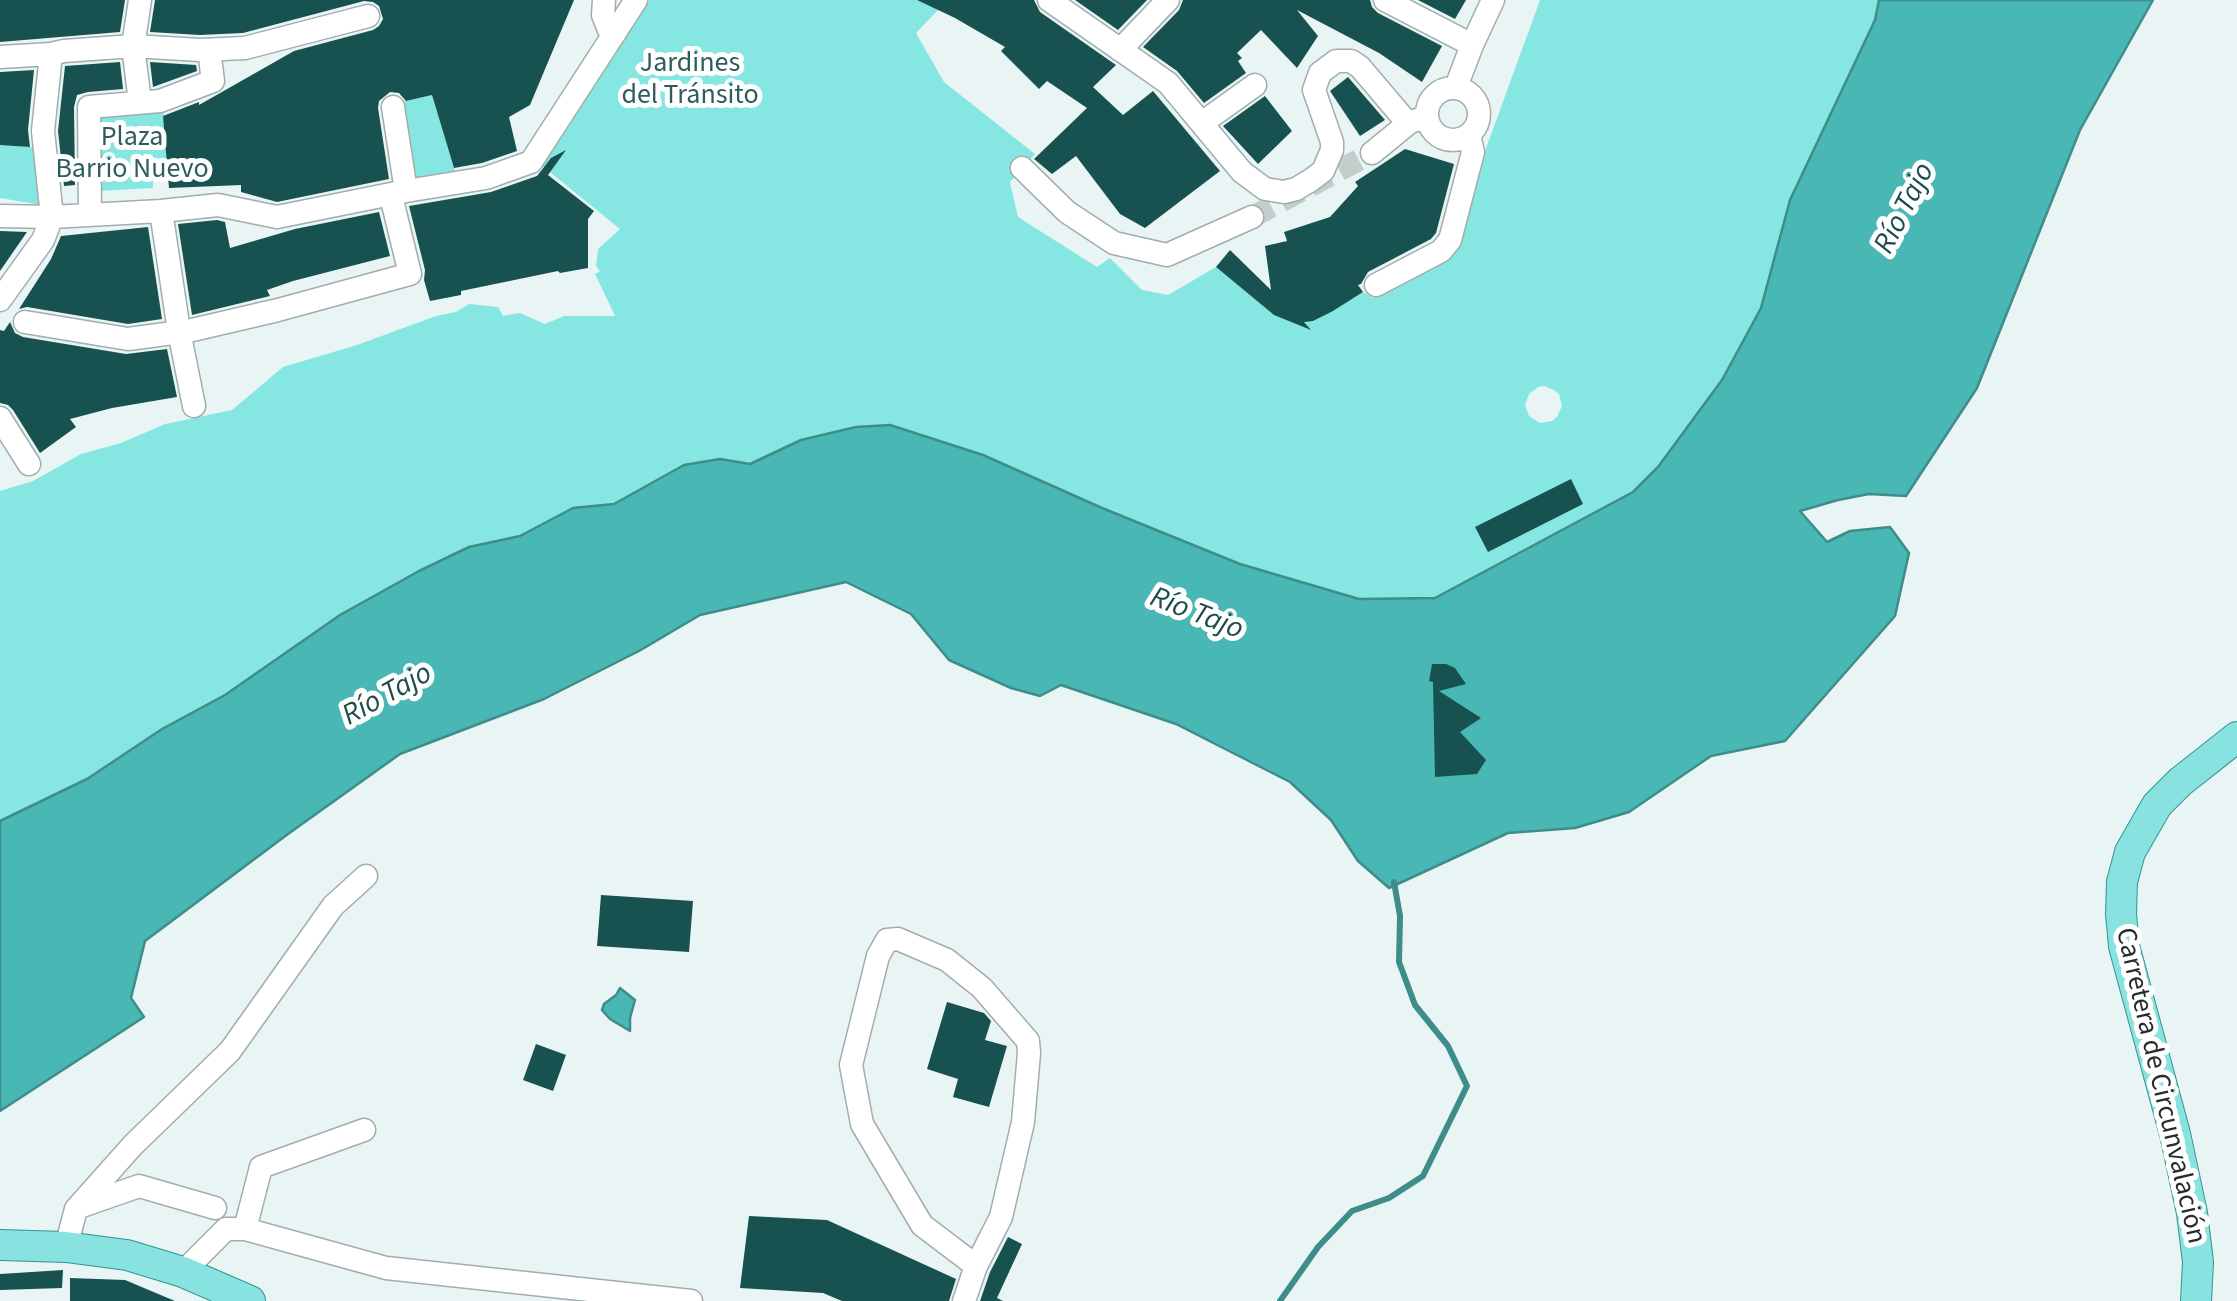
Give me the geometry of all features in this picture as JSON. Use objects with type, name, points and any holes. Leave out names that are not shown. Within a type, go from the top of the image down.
[{"type":"main road","name":"Carretera de Circunvalación","points":[[2196,1301],[2198,1262],[2192,1213],[2124,946],[2122,882],[2130,852],[2158,806],[2180,782],[2237,737]]},
{"type":"main road","points":[[0,1245],[66,1247],[128,1255],[183,1272],[250,1301]]},
{"type":"street","points":[[140,0],[133,46],[140,102]]},
{"type":"street","points":[[604,0],[602,14],[609,30],[615,33]]},
{"type":"street","points":[[0,216],[52,217],[218,205],[278,218],[486,178],[531,162],[636,0]]},
{"type":"street","points":[[1050,0],[1168,83],[1242,172],[1265,190],[1284,192],[1311,180],[1322,170],[1332,142],[1314,90],[1320,73],[1336,61],[1360,66],[1393,108],[1418,119],[1446,140],[1469,135],[1479,120],[1478,102],[1456,87],[1448,88],[1434,95],[1418,119],[1372,153]]},
{"type":"street","points":[[1120,50],[1168,0]]},
{"type":"street","points":[[1385,0],[1472,45]]},
{"type":"street","points":[[1456,87],[1493,0]]},
{"type":"street","points":[[0,57],[133,46],[245,48],[368,14]]},
{"type":"street","points":[[90,215],[89,107],[160,101],[213,81],[204,50]]},
{"type":"street","points":[[0,300],[43,240],[52,217],[42,130],[52,54]]},
{"type":"street","points":[[1202,123],[1256,85]]},
{"type":"street","points":[[26,322],[128,339],[278,310],[410,274],[398,193],[393,107]]},
{"type":"street","points":[[1376,285],[1441,251],[1450,240],[1473,152],[1469,135]]},
{"type":"street","points":[[1022,168],[1067,212],[1114,243],[1167,255],[1252,217]]},
{"type":"street","points":[[161,211],[194,406]]},
{"type":"street","points":[[0,418],[29,464]]},
{"type":"street","points":[[66,1247],[76,1208],[133,1144],[230,1052],[332,906],[366,876]]},
{"type":"street","points":[[964,1301],[976,1266],[1001,1217],[1023,1122],[1028,1040],[982,988],[947,960],[898,939],[887,940],[878,956],[851,1065],[862,1124],[922,1225],[976,1266]]},
{"type":"street","points":[[246,1229],[262,1168],[364,1130]]},
{"type":"street","points":[[76,1208],[138,1186],[215,1208]]},
{"type":"street","points":[[183,1272],[226,1229],[246,1229],[386,1268],[691,1301]]},
{"type":"green space","name":"Jardines del Tránsito","points":[[646,0],[925,0],[938,10],[916,33],[944,82],[1035,154],[1010,182],[1018,217],[1097,267],[1110,258],[1142,290],[1168,295],[1216,267],[1274,315],[1333,311],[1363,292],[1373,298],[1445,260],[1460,240],[1485,151],[1540,0],[1879,0],[1875,20],[1790,200],[1761,308],[1722,380],[1658,467],[1633,492],[1435,598],[1359,599],[1240,564],[983,455],[890,425],[801,440],[750,464],[720,459],[684,465],[614,504],[573,508],[520,537],[469,547],[341,615],[225,695],[162,729],[87,779],[0,821],[0,491],[33,481],[81,454],[121,443],[165,424],[232,410],[283,367],[456,312],[469,304],[498,307],[503,316],[520,313],[545,324],[564,316],[615,316],[595,274],[600,271],[596,266],[598,249],[620,229],[540,164]],"holes":[[[1544,386],[1554,390],[1562,406],[1557,417],[1540,423],[1529,416],[1525,405],[1529,394]]]},
{"type":"green space","points":[[432,95],[455,171],[412,181],[398,103]]},
{"type":"green space","name":"Plaza Barrio Nuevo","points":[[163,107],[169,179],[153,181],[153,188],[99,191],[100,114]]},
{"type":"green space","points":[[0,144],[41,148],[47,206],[0,198]]},
{"type":"water","name":"Río Tajo","points":[[1879,0],[2153,0],[2080,130],[1977,388],[1906,496],[1869,494],[1800,511],[1827,542],[1850,531],[1890,527],[1909,553],[1895,616],[1785,741],[1711,756],[1629,812],[1575,828],[1508,833],[1389,888],[1358,861],[1331,820],[1290,782],[1176,724],[1061,685],[1040,696],[1011,688],[949,660],[911,614],[846,582],[700,615],[544,699],[400,754],[145,941],[131,998],[144,1017],[0,1111],[0,821],[87,779],[162,729],[225,695],[340,615],[419,571],[469,547],[520,536],[573,508],[614,504],[684,465],[720,459],[750,464],[801,440],[856,427],[890,425],[983,455],[1240,564],[1359,599],[1435,598],[1633,492],[1658,467],[1722,380],[1761,308],[1790,200],[1875,20]]},
{"type":"water","points":[[620,988],[635,1000],[630,1031],[602,1010]]},
{"type":"building","points":[[0,0],[125,0],[120,32],[0,42]]},
{"type":"building","points":[[155,0],[574,0],[530,105],[509,117],[517,151],[454,168],[432,95],[406,101],[399,93],[390,92],[379,101],[378,108],[389,179],[277,202],[241,192],[241,185],[169,188],[163,116],[199,105],[294,51],[373,30],[383,19],[379,6],[364,1],[243,33],[200,35],[150,32]]},
{"type":"building","points":[[917,0],[1034,0],[1040,12],[1116,65],[1093,87],[1123,115],[1153,91],[1220,171],[1145,228],[1120,214],[1076,156],[1052,174],[1034,159],[1087,108],[1047,81],[1039,89],[1001,51],[1005,47]]},
{"type":"building","points":[[1075,0],[1147,0],[1118,30]]},
{"type":"building","points":[[1183,0],[1370,0],[1378,13],[1442,46],[1422,82],[1379,53],[1297,10],[1318,36],[1297,68],[1261,30],[1237,53],[1246,73],[1204,103],[1177,71],[1143,47],[1179,10]]},
{"type":"building","points":[[1418,0],[1466,0],[1455,19]]},
{"type":"building","points":[[120,62],[123,89],[77,95],[75,185],[64,186],[58,131],[65,66]]},
{"type":"building","points":[[150,62],[196,65],[197,71],[153,87]]},
{"type":"building","points":[[34,70],[30,147],[0,145],[0,72]]},
{"type":"building","points":[[1348,77],[1385,120],[1360,136],[1330,91]]},
{"type":"building","points":[[1265,96],[1292,131],[1258,164],[1223,126]]},
{"type":"building","points":[[1405,149],[1454,164],[1436,233],[1368,272],[1358,285],[1363,292],[1333,311],[1304,322],[1311,330],[1274,315],[1216,267],[1230,250],[1271,290],[1265,246],[1287,241],[1284,232],[1330,217],[1358,186],[1355,182]]},
{"type":"building","points":[[566,150],[548,175],[594,211],[588,219],[588,268],[461,291],[461,295],[430,301],[409,206],[491,192],[537,176],[551,158]]},
{"type":"building","points":[[379,212],[390,256],[293,281],[267,290],[270,296],[192,315],[178,224],[225,222],[230,248],[295,229]]},
{"type":"building","points":[[148,227],[162,319],[128,324],[27,307],[19,309],[61,236]]},
{"type":"building","points":[[0,231],[27,232],[0,271]]},
{"type":"building","points":[[10,322],[15,333],[23,337],[126,354],[167,349],[177,397],[70,419],[76,427],[40,453],[13,410],[0,403],[0,330],[4,331]]},
{"type":"building","points":[[1571,479],[1583,504],[1488,552],[1475,527]]},
{"type":"building","points":[[1432,664],[1455,668],[1466,684],[1439,691],[1481,718],[1460,732],[1486,760],[1477,774],[1435,777],[1433,682],[1429,681]]},
{"type":"building","points":[[601,895],[693,901],[689,952],[597,946]]},
{"type":"building","points":[[947,1002],[984,1013],[991,1021],[985,1040],[1007,1046],[989,1107],[953,1097],[958,1079],[927,1069]]},
{"type":"building","points":[[536,1044],[566,1055],[553,1091],[523,1080]]},
{"type":"building","points":[[749,1216],[827,1220],[956,1279],[949,1301],[842,1301],[823,1293],[740,1288]]},
{"type":"building","points":[[1008,1237],[1022,1244],[997,1298],[1003,1301],[980,1301]]},
{"type":"building","points":[[63,1270],[62,1288],[0,1290],[0,1274]]},
{"type":"building","points":[[70,1278],[125,1280],[175,1301],[70,1301]]},
{"type":"waterway","points":[[1280,1301],[1318,1247],[1352,1211],[1389,1198],[1423,1176],[1467,1086],[1448,1046],[1415,1005],[1399,962],[1400,916],[1394,882]]},
{"type":"tunnel","points":[[1252,217],[1372,153]]}]
